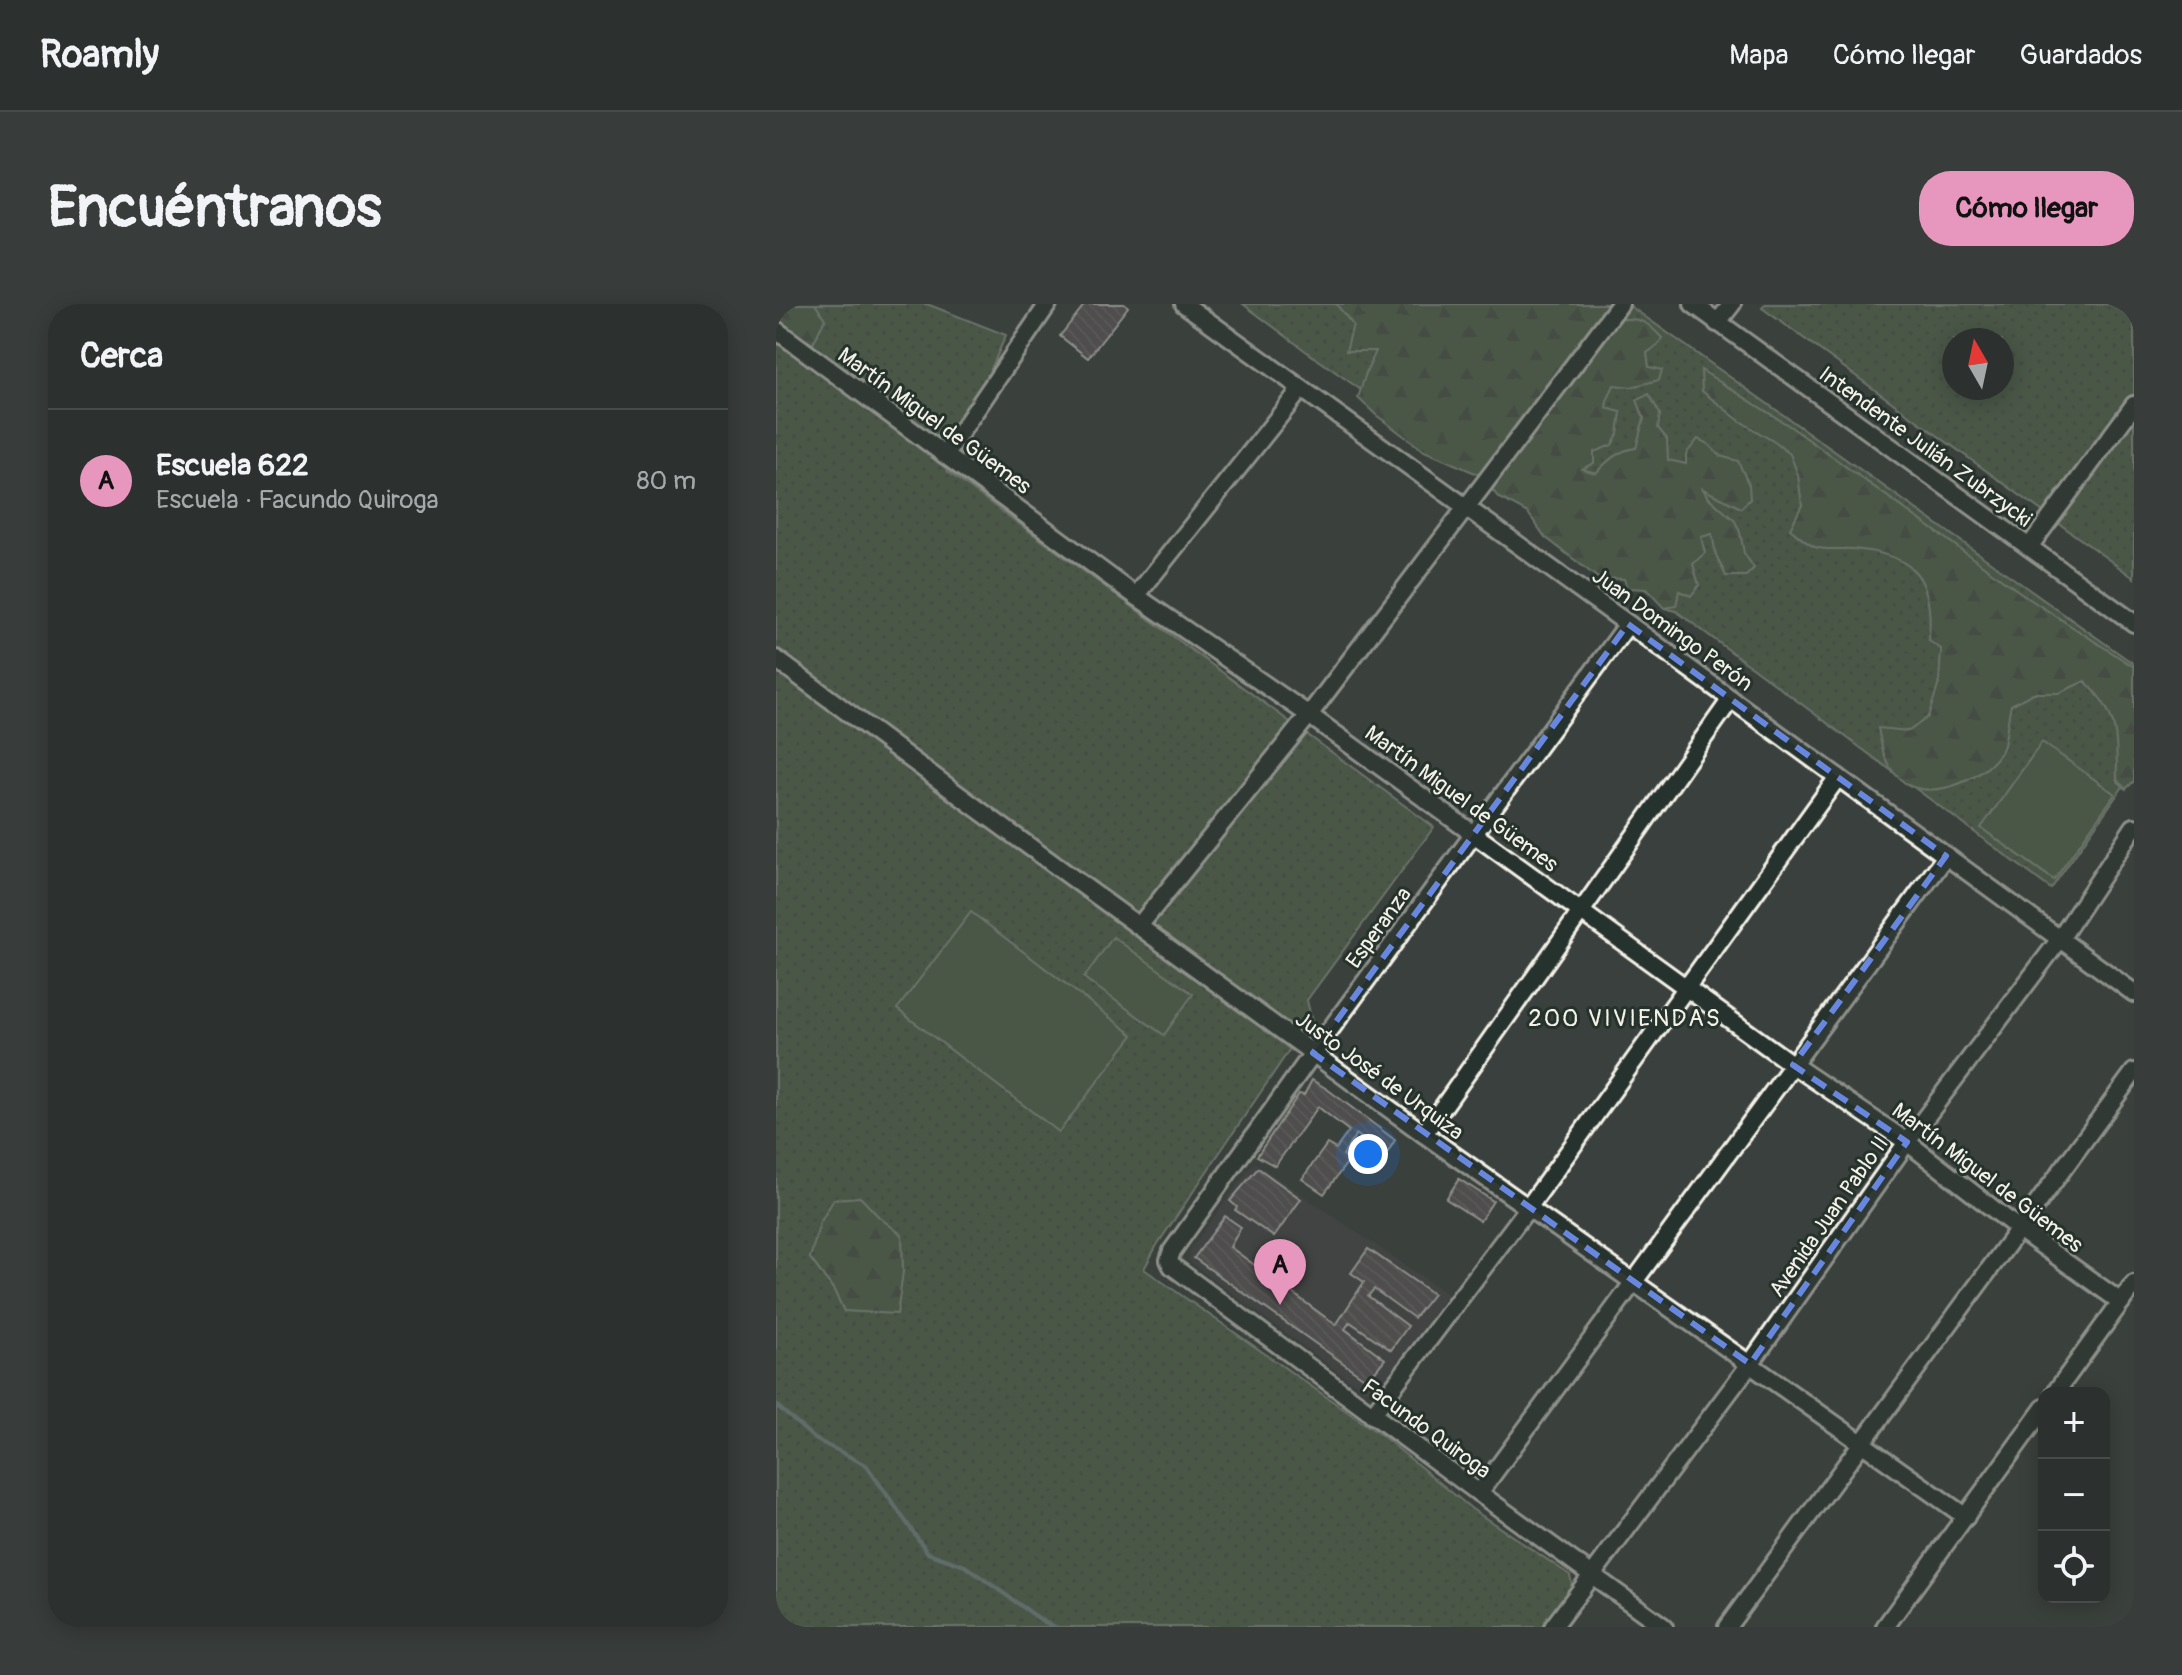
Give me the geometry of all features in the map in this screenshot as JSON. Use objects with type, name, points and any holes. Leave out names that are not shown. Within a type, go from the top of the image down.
[{"type":"street","points":[[945,455],[1048,304]]},
{"type":"street","name":"Juan Domingo Perón","points":[[1184,304],[2134,993]]},
{"type":"street","points":[[1139,926],[1309,715],[1620,304]]},
{"type":"street","name":"Intendente Julián Zubrzycki","points":[[1693,304],[2134,623]]},
{"type":"street","points":[[1717,323],[1732,304]]},
{"type":"street","name":"Martín Miguel de Güemes","points":[[776,330],[1136,596],[1309,715],[1793,1065],[1907,1142],[2019,1229],[2121,1302]]},
{"type":"street","points":[[1136,596],[1301,389]]},
{"type":"street","points":[[2029,547],[2134,405]]},
{"type":"street","name":"Esperanza","points":[[1169,1260],[1172,1251],[1313,1053],[1628,624]]},
{"type":"street","name":"Justo José de Urquiza","points":[[776,659],[1424,1134],[1966,1517]]},
{"type":"street","points":[[1424,1134],[1731,699]]},
{"type":"street","points":[[1372,1415],[1528,1208],[1838,777]]},
{"type":"street","name":"Avenida Juan Pablo II","points":[[1553,1627],[1750,1364],[1907,1142],[2060,939],[2134,827]]},
{"type":"street","points":[[1479,1493],[1946,856]]},
{"type":"street","points":[[1727,1627],[2134,1072]]},
{"type":"street","name":"Facundo Quiroga","points":[[1169,1260],[1172,1266],[1372,1415],[1664,1627]]},
{"type":"street","points":[[2059,1387],[2134,1284]]},
{"type":"street","points":[[1885,1627],[2038,1416]]},
{"type":"highlighted area","points":[[1628,624],[1946,856],[1793,1065],[1907,1142],[1750,1364],[1313,1053]]},
{"type":"shaded area","points":[[1254,1162],[1448,1294],[1380,1389],[1365,1392],[1188,1261],[1190,1249]]},
{"type":"green space","points":[[776,304],[815,304],[825,319],[813,344],[776,323]]},
{"type":"green space","points":[[815,304],[927,304],[1006,335],[988,376],[943,439],[948,472],[1434,827],[1307,1000],[1313,1027],[1290,1049],[1157,1245],[1144,1269],[1385,1438],[1472,1509],[1570,1575],[1573,1590],[1545,1627],[776,1627],[776,323],[825,320]],"holes":[[[859,1197],[879,1217],[844,1311],[834,1290],[810,1258]]]},
{"type":"green space","points":[[1243,304],[1627,304],[2134,664],[2134,771],[2051,889],[1676,611],[1664,608],[1669,607]]},
{"type":"green space","points":[[1336,304],[1608,304],[1625,319],[1646,323],[1662,338],[1647,353],[1649,367],[1662,370],[1659,380],[1631,387],[1614,385],[1606,408],[1621,412],[1618,434],[1612,445],[1594,452],[1594,463],[1582,469],[1596,473],[1614,456],[1636,448],[1644,418],[1637,400],[1649,394],[1660,414],[1658,428],[1667,439],[1668,460],[1686,464],[1686,454],[1698,439],[1720,456],[1738,461],[1749,485],[1750,499],[1741,508],[1703,489],[1735,521],[1744,553],[1754,568],[1746,576],[1726,576],[1716,555],[1712,534],[1701,537],[1705,553],[1693,564],[1699,585],[1691,596],[1679,591],[1676,606],[1664,608],[1646,589],[1627,588],[1624,579],[1598,578],[1545,537],[1528,513],[1498,497],[1480,475],[1424,451],[1358,398],[1376,351],[1346,351],[1353,325]]},
{"type":"green space","points":[[1765,304],[2134,304],[2134,578],[1762,308]]},
{"type":"green space","points":[[1701,370],[1791,427],[2028,598],[2134,667],[2134,781],[2126,789],[2117,780],[2114,726],[2105,705],[2085,681],[2059,693],[2033,693],[2011,705],[2003,748],[1996,759],[1974,777],[1960,784],[1930,790],[1917,788],[1898,778],[1886,758],[1878,728],[1909,731],[1928,717],[1939,683],[1941,649],[1929,641],[1930,619],[1924,586],[1916,573],[1892,557],[1852,549],[1819,548],[1790,529],[1802,505],[1798,475],[1790,454],[1702,391]]},
{"type":"green space","points":[[2042,742],[2115,794],[2054,880],[1981,828]]},
{"type":"green space","points":[[971,912],[1133,1035],[1059,1132],[897,1009]]},
{"type":"green space","points":[[1113,937],[1193,994],[1164,1035],[1084,978]]},
{"type":"green space","points":[[860,1197],[902,1235],[903,1272],[897,1314],[844,1311],[834,1290],[810,1258],[820,1223],[834,1199]]},
{"type":"building","points":[[1085,304],[1124,304],[1128,307],[1088,358],[1060,336]]},
{"type":"building","points":[[1312,1080],[1395,1140],[1385,1157],[1356,1134],[1343,1155],[1349,1160],[1324,1194],[1302,1179],[1327,1144],[1336,1149],[1349,1131],[1318,1107],[1275,1166],[1257,1156]]},
{"type":"building","points":[[1258,1168],[1301,1199],[1274,1237],[1235,1210],[1237,1207],[1230,1201]]},
{"type":"building","points":[[1459,1179],[1493,1201],[1480,1221],[1446,1199]]},
{"type":"building","points":[[1225,1216],[1241,1227],[1230,1247],[1336,1325],[1364,1282],[1351,1273],[1368,1249],[1433,1294],[1414,1318],[1374,1289],[1368,1296],[1408,1326],[1391,1350],[1350,1322],[1345,1329],[1385,1359],[1372,1375],[1363,1377],[1194,1258]]},
{"type":"waterway","points":[[776,1405],[815,1439],[866,1465],[928,1553],[965,1566],[1044,1622],[1056,1627]]},
{"type":"place","name":"Escuela 622","points":[[1280,1305]]},
{"type":"district","name":"200 VIVIENDAS","points":[[1625,1018]]}]
